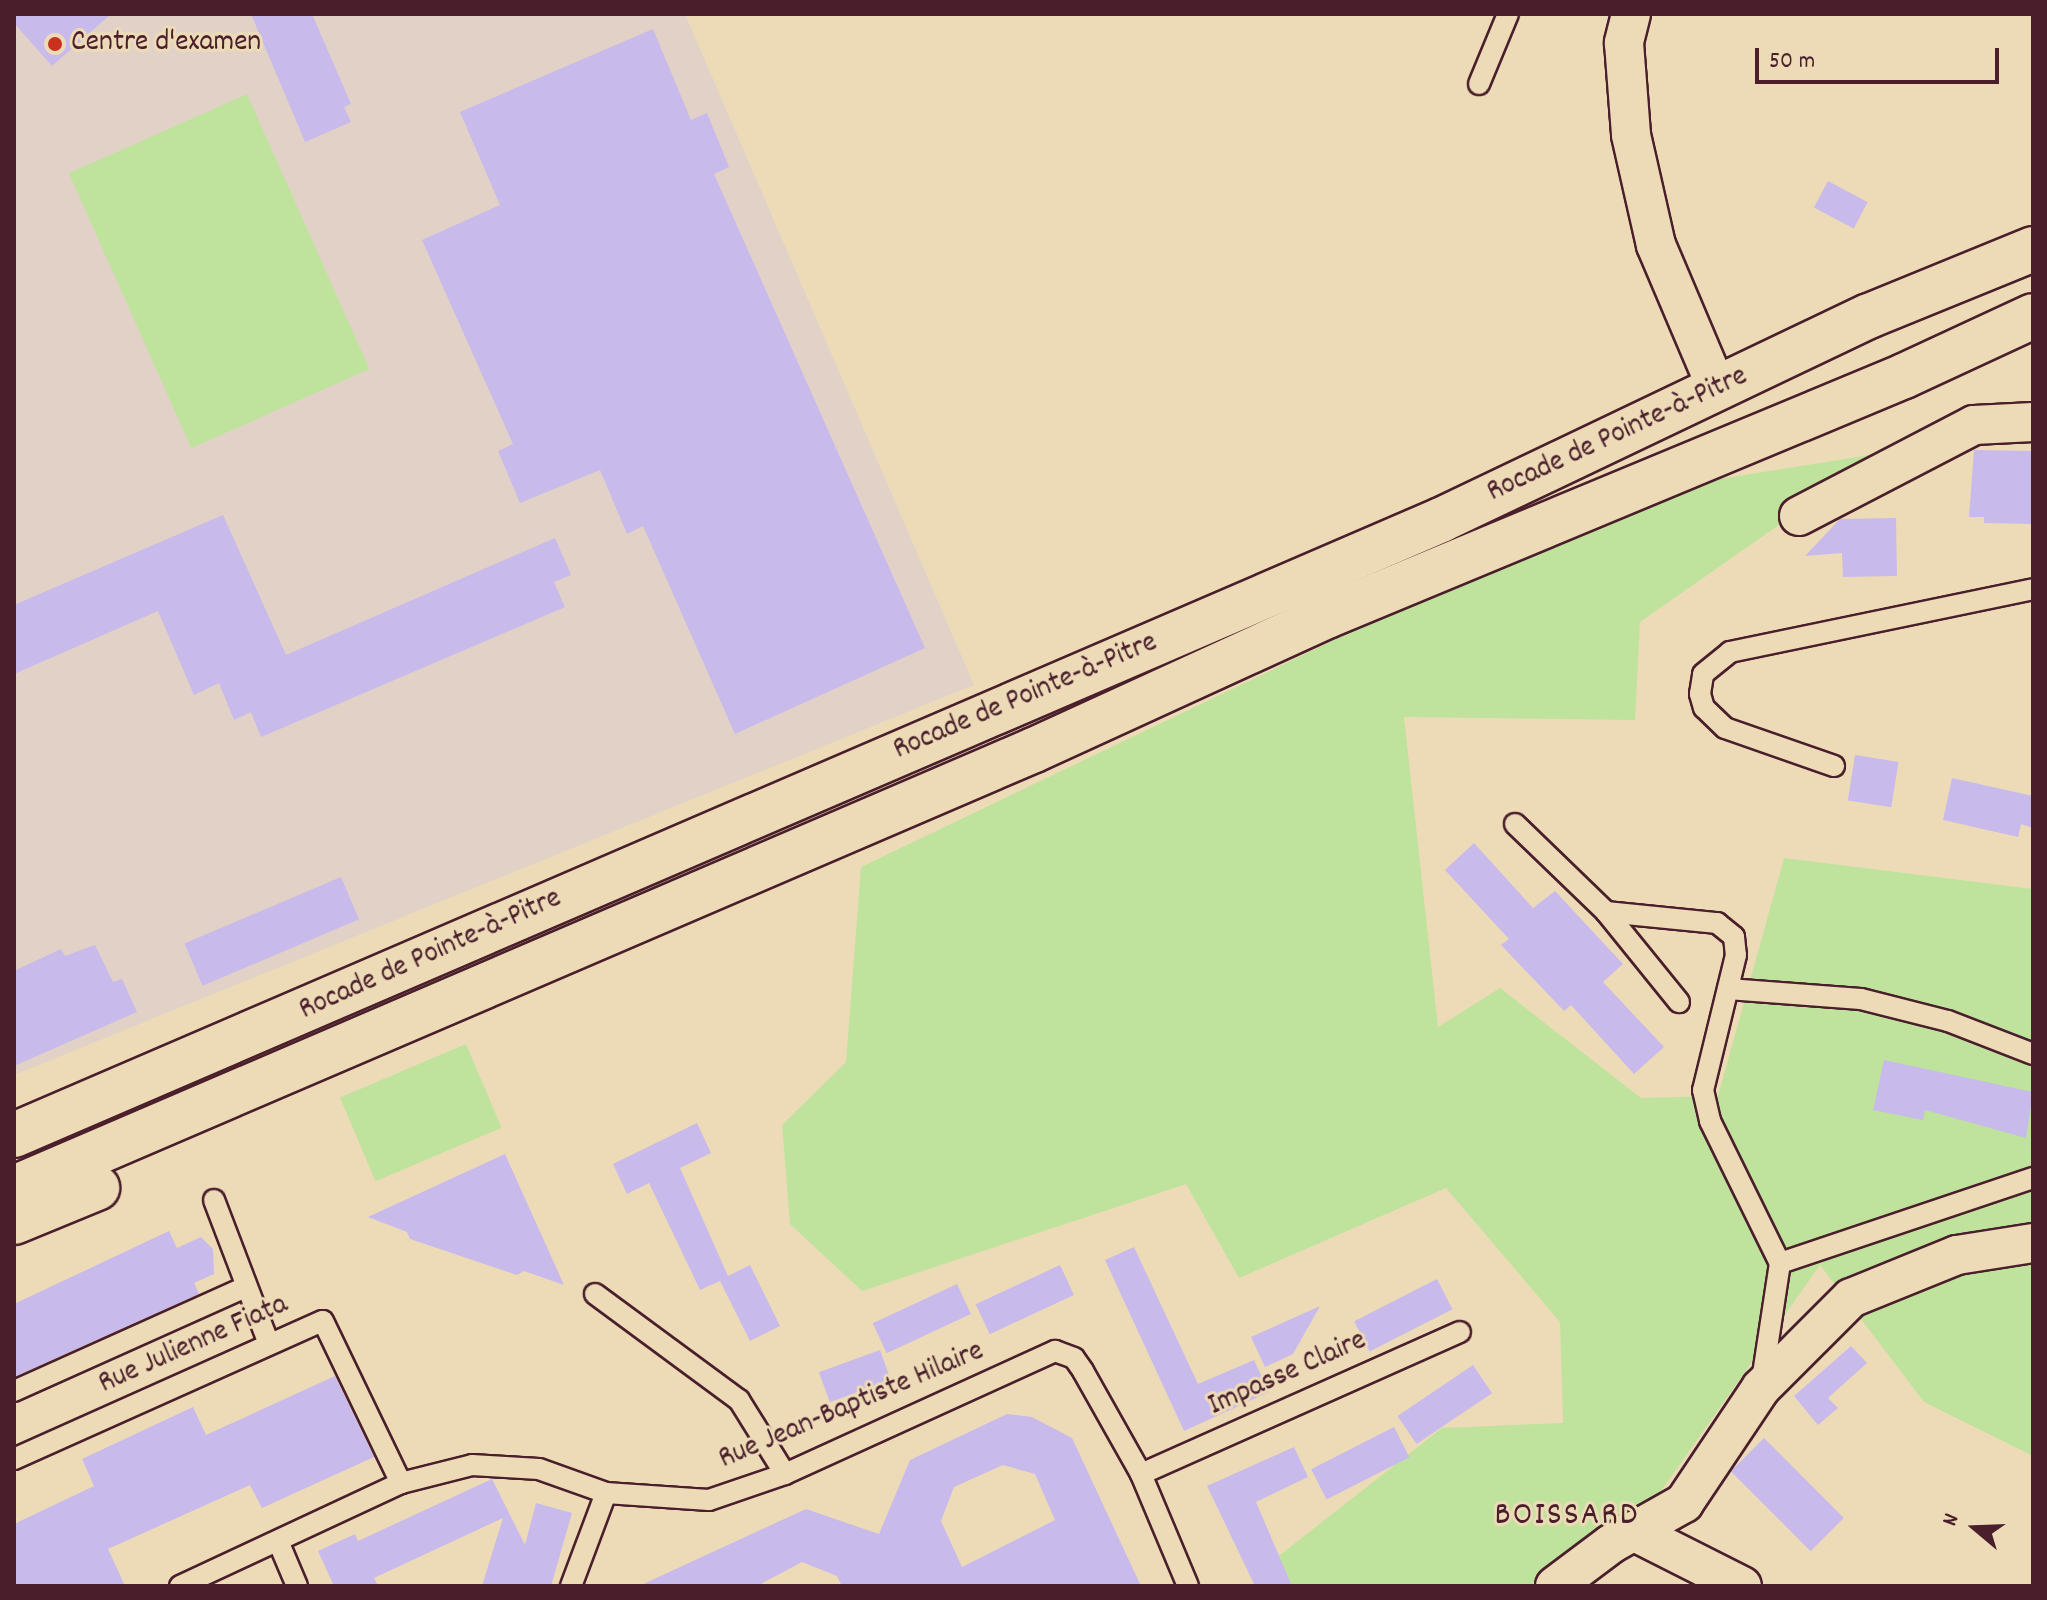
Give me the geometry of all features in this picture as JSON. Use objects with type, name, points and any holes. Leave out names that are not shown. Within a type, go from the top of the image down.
[{"type":"highway","name":"Rocade de Pointe-à-Pitre","points":[[14,1135],[1441,520],[1869,316],[2033,249]]},
{"type":"highway","name":"Rocade de Pointe-à-Pitre","points":[[14,1188],[1034,750],[1327,616],[1904,376],[2033,316]]},
{"type":"highway","points":[[14,1108],[173,1069]]},
{"type":"highway","points":[[14,1222],[118,1179],[194,1113]]},
{"type":"street","points":[[1631,14],[1624,43],[1631,135],[1656,245],[1717,389]]},
{"type":"street","points":[[1799,516],[1974,425],[2033,422]]},
{"type":"street","points":[[1555,1586],[1633,1531],[1684,1503],[1761,1388],[1851,1298],[1957,1255],[2033,1243]]},
{"type":"street","points":[[1633,1531],[1742,1586]]},
{"type":"lane","points":[[1479,84],[1508,14]]},
{"type":"lane","points":[[1834,766],[1725,728],[1704,708],[1700,694],[1703,674],[1730,652],[2033,589]]},
{"type":"lane","points":[[1515,824],[1606,912],[1679,1002]]},
{"type":"lane","points":[[1606,912],[1725,927],[1734,937],[1736,955],[1703,1090],[1706,1108],[1780,1263],[1761,1388]]},
{"type":"lane","points":[[1728,989],[1861,999],[1948,1021],[2033,1054]]},
{"type":"lane","points":[[1780,1263],[2033,1178]]},
{"type":"lane","points":[[214,1200],[269,1344]]},
{"type":"lane","points":[[14,1391],[245,1287]]},
{"type":"lane","points":[[595,1294],[739,1400],[785,1474]]},
{"type":"lane","name":"Rue Julienne Fiata","points":[[14,1459],[323,1321],[401,1483]]},
{"type":"lane","name":"Impasse Claire","points":[[1141,1474],[1460,1332]]},
{"type":"lane","name":"Rue Jean-Baptiste Hilaire","points":[[180,1586],[401,1483],[472,1465],[539,1469],[606,1493],[709,1500],[785,1474],[1055,1351],[1074,1358],[1141,1474],[1188,1586]]},
{"type":"lane","points":[[571,1586],[606,1493]]},
{"type":"lane","points":[[278,1541],[297,1586]]},
{"type":"shaded area","points":[[14,14],[685,14],[974,685],[14,1075]]},
{"type":"green space","points":[[247,94],[369,369],[191,448],[69,173]]},
{"type":"green space","points":[[1882,453],[1640,622],[1635,720],[1404,717],[1438,1027],[1500,988],[1641,1098],[1718,1096],[1784,858],[2033,889],[2033,1456],[1924,1402],[1820,1265],[1633,1531],[1616,1541],[1596,1586],[1271,1586],[1267,1565],[1442,1428],[1563,1423],[1560,1322],[1446,1188],[1239,1278],[1186,1184],[862,1291],[790,1224],[782,1125],[846,1062],[861,867],[1645,491]]},
{"type":"green space","points":[[466,1044],[502,1128],[375,1181],[340,1098]]},
{"type":"building","name":"Centre d'examen","points":[[14,14],[111,14],[52,66],[14,23]]},
{"type":"building","points":[[251,14],[312,14],[351,104],[344,107],[351,122],[305,142]]},
{"type":"building","points":[[653,29],[691,120],[707,113],[729,167],[714,174],[925,648],[735,734],[643,526],[627,534],[600,470],[520,503],[498,451],[513,444],[422,240],[500,205],[460,112]]},
{"type":"building","points":[[1828,181],[1868,202],[1854,229],[1814,207]]},
{"type":"building","points":[[1974,450],[2033,451],[2033,524],[1984,523],[1984,517],[1969,517]]},
{"type":"building","points":[[223,515],[286,655],[555,538],[571,575],[554,582],[565,607],[261,737],[251,712],[234,720],[219,683],[194,695],[158,611],[14,674],[14,605]]},
{"type":"building","points":[[1896,518],[1897,576],[1843,577],[1842,553],[1805,556],[1840,519]]},
{"type":"building","points":[[1855,755],[1898,762],[1891,807],[1848,800]]},
{"type":"building","points":[[1952,778],[2033,796],[2033,828],[2021,824],[2018,837],[1943,820]]},
{"type":"building","points":[[1474,843],[1533,908],[1555,891],[1623,964],[1603,982],[1664,1047],[1634,1074],[1571,1005],[1564,1011],[1501,945],[1509,939],[1445,870]]},
{"type":"building","points":[[341,877],[359,919],[202,986],[185,943]]},
{"type":"building","points":[[95,945],[113,982],[122,979],[137,1012],[14,1066],[14,971],[61,949],[65,956]]},
{"type":"building","points":[[1884,1060],[2033,1092],[2026,1138],[1925,1110],[1923,1120],[1873,1110]]},
{"type":"building","points":[[697,1123],[711,1153],[680,1168],[728,1276],[750,1265],[780,1326],[750,1341],[720,1281],[700,1290],[649,1183],[627,1194],[613,1164]]},
{"type":"building","points":[[505,1154],[564,1285],[524,1271],[517,1275],[410,1239],[407,1232],[368,1217]]},
{"type":"building","points":[[169,1231],[177,1248],[201,1237],[213,1249],[214,1274],[194,1283],[199,1294],[14,1377],[14,1304]]},
{"type":"building","points":[[1134,1247],[1198,1384],[1254,1360],[1269,1392],[1184,1431],[1105,1260]]},
{"type":"building","points":[[1060,1265],[1074,1295],[990,1334],[976,1304]]},
{"type":"building","points":[[1437,1279],[1452,1309],[1370,1352],[1354,1321]]},
{"type":"building","points":[[957,1284],[971,1314],[887,1353],[873,1323]]},
{"type":"building","points":[[1320,1306],[1293,1354],[1265,1367],[1251,1337]]},
{"type":"building","points":[[1851,1346],[1867,1363],[1828,1398],[1838,1408],[1818,1425],[1794,1396]]},
{"type":"building","points":[[880,1350],[891,1380],[830,1402],[819,1372]]},
{"type":"building","points":[[1473,1365],[1492,1393],[1417,1444],[1398,1416]]},
{"type":"building","points":[[335,1376],[374,1457],[262,1508],[250,1485],[108,1549],[125,1586],[14,1586],[14,1524],[94,1486],[82,1459],[193,1407],[206,1435]]},
{"type":"building","points":[[1007,1414],[1032,1417],[1072,1438],[1141,1586],[842,1586],[837,1576],[802,1562],[757,1586],[639,1586],[806,1509],[879,1534],[910,1460]],"holes":[[[1003,1465],[1035,1474],[1055,1520],[962,1567],[941,1521],[954,1487]]]},
{"type":"building","points":[[1394,1427],[1409,1457],[1327,1500],[1311,1469]]},
{"type":"building","points":[[1764,1438],[1844,1518],[1811,1551],[1731,1471]]},
{"type":"building","points":[[1294,1447],[1308,1477],[1256,1502],[1292,1586],[1255,1586],[1207,1486]]},
{"type":"building","points":[[492,1479],[525,1545],[536,1503],[572,1513],[551,1586],[482,1586],[503,1518],[374,1578],[378,1586],[334,1586],[318,1551],[355,1534],[358,1541]]},
{"type":"place","name":"Centre d'examen","points":[[55,44]]},
{"type":"district","name":"BOISSARD","points":[[1567,1517]]}]
